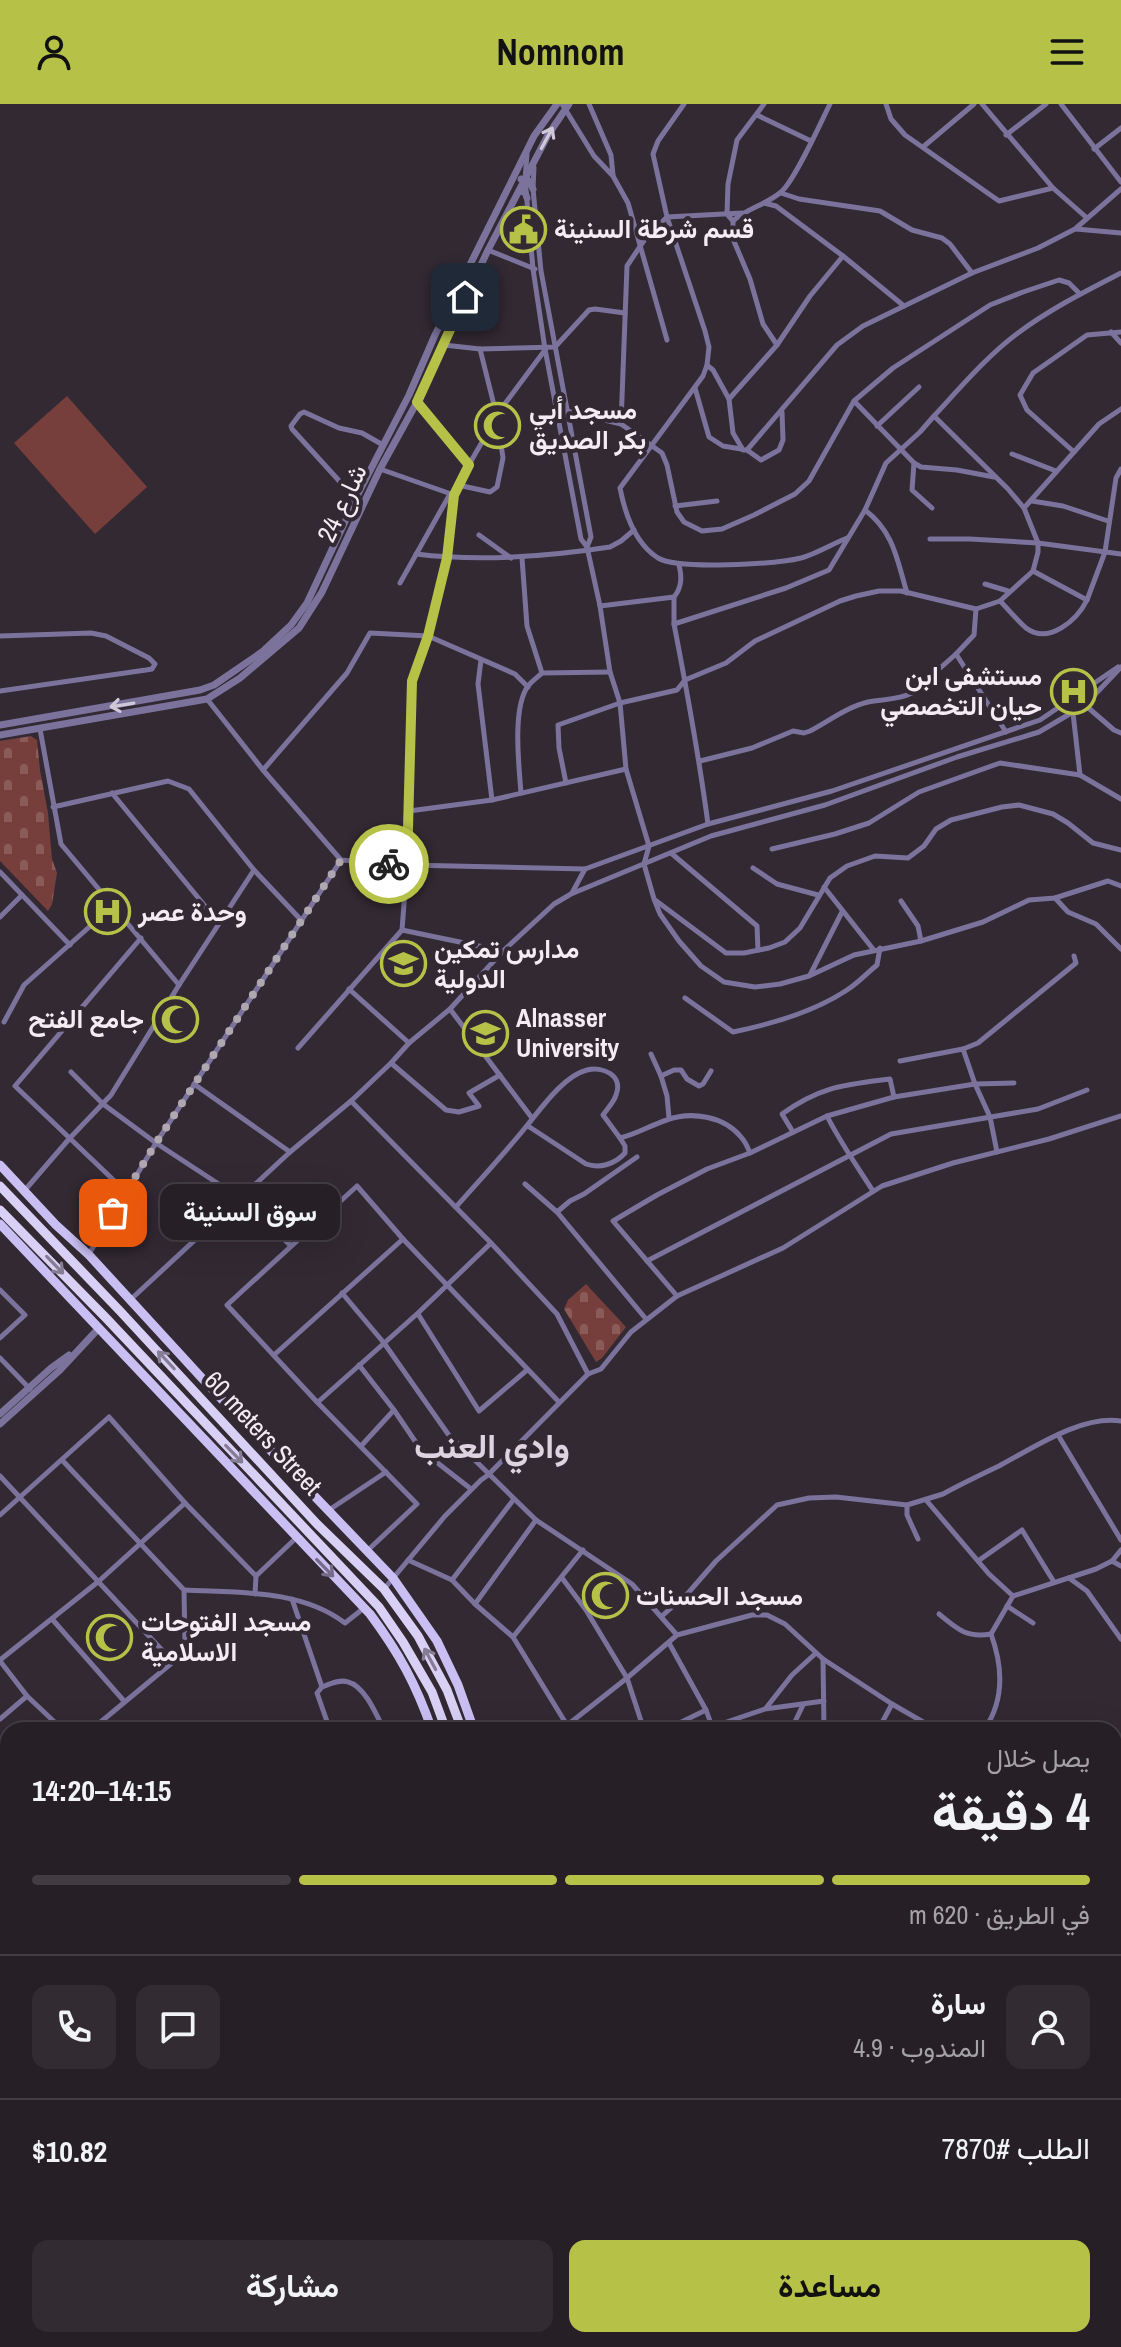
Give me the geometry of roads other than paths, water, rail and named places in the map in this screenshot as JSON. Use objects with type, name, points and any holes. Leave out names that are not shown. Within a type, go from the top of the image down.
[{"type":"highway","name":"60 meters Street","points":[[0,1186],[317,1524],[384,1589],[418,1636],[447,1690],[459,1722]]},
{"type":"highway","name":"60 meters Street","points":[[0,1210],[379,1607],[432,1692],[443,1722]]},
{"type":"highway","points":[[21,1246],[29,1238]]},
{"type":"highway","points":[[201,1398],[211,1388]]},
{"type":"highway","points":[[185,1419],[193,1411]]},
{"type":"highway","points":[[367,1611],[379,1607]]},
{"type":"main road","name":"60 meters Street","points":[[0,1165],[89,1255],[393,1578],[437,1641],[471,1722]]},
{"type":"main road","name":"60 meters Street","points":[[0,1224],[367,1611],[396,1648],[421,1697],[429,1722]]},
{"type":"street","points":[[589,104],[611,155],[613,176]]},
{"type":"street","points":[[684,104],[658,141],[653,154],[667,217],[705,331],[709,347],[707,365],[695,387],[620,488],[634,530],[645,547],[661,560],[679,565],[801,558],[848,538]]},
{"type":"street","points":[[764,104],[737,140],[728,184],[727,214],[733,221],[733,239],[750,279],[763,324],[777,345]]},
{"type":"street","points":[[733,221],[784,191],[830,104]]},
{"type":"street","points":[[886,104],[891,119],[905,135],[999,201],[1053,188]]},
{"type":"street","points":[[923,147],[974,104]]},
{"type":"street","points":[[982,104],[1053,188],[1087,218]]},
{"type":"street","points":[[1006,135],[1046,104]]},
{"type":"street","points":[[1061,104],[1121,182]]},
{"type":"street","points":[[563,105],[594,156],[613,176],[628,203],[667,340]]},
{"type":"street","name":"شارع 24","points":[[0,725],[155,699],[214,685],[262,652],[299,616],[534,136],[563,105]]},
{"type":"street","name":"شارع 24","points":[[0,735],[207,699],[267,658],[299,628],[322,592],[380,469],[417,402],[488,250],[563,105]]},
{"type":"street","points":[[757,115],[811,141]]},
{"type":"street","points":[[1094,149],[1121,128]]},
{"type":"street","points":[[528,149],[525,179],[591,537],[587,549]]},
{"type":"street","points":[[529,201],[533,189],[534,162]]},
{"type":"street","points":[[510,186],[525,179]]},
{"type":"street","points":[[525,179],[533,189]]},
{"type":"street","points":[[745,450],[837,345],[863,326],[972,273],[1038,248],[1075,229],[1121,189]]},
{"type":"street","points":[[519,191],[525,192],[529,201],[533,269],[545,349],[581,539],[587,549],[610,672],[620,703],[626,769],[649,846],[644,864],[660,914],[679,941],[701,966],[724,982],[755,987],[780,984],[809,976],[873,949],[921,941],[983,922],[1029,900],[1055,898],[1108,881],[1121,886]]},
{"type":"street","points":[[781,193],[799,199],[880,211],[912,230],[942,238],[972,273]]},
{"type":"street","points":[[764,203],[776,206],[904,306]]},
{"type":"street","points":[[621,424],[627,266],[641,245],[667,217],[742,213]]},
{"type":"street","points":[[1075,229],[1121,233]]},
{"type":"street","points":[[488,250],[541,271]]},
{"type":"street","points":[[729,399],[777,345],[810,296],[843,256]]},
{"type":"street","points":[[674,624],[786,588],[829,570],[865,510],[886,463],[969,378],[1014,336],[1080,294],[1121,273]]},
{"type":"street","points":[[567,411],[621,424],[653,444],[665,458],[680,517],[688,525],[709,532],[743,520],[795,494],[809,481],[854,401],[893,368],[990,305],[1059,280],[1065,281],[1080,294]]},
{"type":"street","points":[[443,345],[480,349],[545,349],[555,347],[589,310],[625,313]]},
{"type":"street","points":[[1111,332],[1121,343]]},
{"type":"street","points":[[1074,452],[1027,410],[1020,395],[1033,373],[1087,335],[1121,332]]},
{"type":"street","points":[[458,485],[490,492],[497,487],[503,458],[497,417],[480,349]]},
{"type":"street","points":[[400,583],[497,417],[545,349]]},
{"type":"street","points":[[707,365],[729,399],[733,433],[745,450]]},
{"type":"street","points":[[695,387],[709,437],[723,446],[745,450],[761,460],[779,450],[783,440],[782,411]]},
{"type":"street","points":[[877,426],[919,387]]},
{"type":"street","points":[[854,401],[900,451],[921,467],[995,477]]},
{"type":"street","points":[[417,402],[469,465]]},
{"type":"street","points":[[1024,508],[1099,424],[1121,409]]},
{"type":"street","points":[[357,496],[342,484],[291,426],[304,412],[339,428],[362,433],[383,445]]},
{"type":"street","points":[[566,783],[558,725],[620,703],[677,690],[685,680],[717,667],[755,641],[840,601],[879,591],[901,591],[976,609],[1000,601],[1033,571],[1038,543],[1024,508],[934,416]]},
{"type":"street","points":[[1012,454],[1056,471]]},
{"type":"street","points":[[914,463],[912,490],[932,508]]},
{"type":"street","points":[[380,469],[452,494]]},
{"type":"street","points":[[1000,601],[1027,628],[1038,633],[1054,631],[1080,613],[1105,552],[1116,478],[1121,469]]},
{"type":"street","points":[[298,1048],[402,930],[412,681],[428,636],[447,558],[452,494]]},
{"type":"street","points":[[675,506],[717,501]]},
{"type":"street","points":[[1031,501],[1063,506],[1108,521]]},
{"type":"street","points":[[865,510],[880,522],[893,544],[907,593]]},
{"type":"street","points":[[416,554],[447,558],[522,558],[615,545],[634,530]]},
{"type":"street","points":[[479,535],[512,558]]},
{"type":"street","points":[[930,539],[1038,543],[1121,554]]},
{"type":"street","points":[[522,558],[527,626],[542,673]]},
{"type":"street","points":[[679,565],[681,581],[674,597],[674,624],[700,761],[708,824]]},
{"type":"street","points":[[1033,571],[1087,600]]},
{"type":"street","points":[[985,584],[1009,591]]},
{"type":"street","points":[[600,606],[674,597]]},
{"type":"street","points":[[700,761],[752,748],[793,731],[810,731],[866,703],[904,697],[919,687],[974,635],[976,609]]},
{"type":"street","points":[[0,636],[91,633],[106,636],[155,664],[152,669],[0,691]]},
{"type":"street","points":[[263,770],[347,673],[370,633],[428,636],[515,674],[528,687]]},
{"type":"street","points":[[956,654],[1006,732]]},
{"type":"street","points":[[481,660],[478,684],[492,800]]},
{"type":"street","points":[[207,699],[341,860],[407,865],[585,869],[708,824],[832,791],[1040,720],[1121,666]]},
{"type":"street","points":[[129,1301],[290,1152],[351,1101],[409,1043],[450,1009],[503,951],[554,904],[571,894],[711,836],[825,805],[1039,732],[1085,705],[1121,666]]},
{"type":"street","points":[[521,793],[518,734],[521,703],[528,687],[542,673],[610,672]]},
{"type":"street","points":[[1085,705],[1100,720],[1121,733]]},
{"type":"street","points":[[1073,713],[1080,775]]},
{"type":"street","points":[[40,729],[61,844],[179,985]]},
{"type":"street","points":[[974,742],[976,751]]},
{"type":"street","points":[[772,849],[869,823],[919,792],[1000,763],[1080,775],[1121,799]]},
{"type":"street","points":[[409,811],[492,800],[626,769]]},
{"type":"street","points":[[53,807],[168,781],[189,789],[254,870],[302,921]]},
{"type":"street","points":[[112,793],[219,923]]},
{"type":"street","points":[[654,899],[726,953],[758,950],[785,942],[800,928],[830,878],[847,866],[875,856],[908,858],[924,846],[936,829],[951,820],[1019,805],[1053,814],[1093,843],[1121,850]]},
{"type":"street","points":[[671,853],[757,926],[758,950]]},
{"type":"street","points":[[89,1255],[125,1191],[341,860]]},
{"type":"street","points":[[753,868],[777,884],[818,895]]},
{"type":"street","points":[[571,894],[585,869]]},
{"type":"street","points":[[24,1191],[111,1095],[254,870]]},
{"type":"street","points":[[0,872],[70,945]]},
{"type":"street","points":[[824,887],[873,949]]},
{"type":"street","points":[[0,917],[22,895]]},
{"type":"street","points":[[1055,898],[1068,912],[1096,924],[1121,949]]},
{"type":"street","points":[[901,901],[918,926],[921,941]]},
{"type":"street","points":[[4,1022],[24,985],[114,905]]},
{"type":"street","points":[[809,976],[842,912]]},
{"type":"street","points":[[402,930],[503,951]]},
{"type":"street","points":[[125,1191],[15,1086],[141,938]]},
{"type":"street","points":[[685,998],[733,1032],[758,1026],[815,1008],[848,989],[877,965],[880,948]]},
{"type":"street","points":[[900,1061],[963,1049],[978,1043],[1076,963],[1074,956]]},
{"type":"street","points":[[349,989],[409,1043]]},
{"type":"street","points":[[450,1009],[532,1118]]},
{"type":"street","points":[[963,1049],[990,1117],[997,1152]]},
{"type":"street","points":[[651,1054],[667,1096],[669,1118]]},
{"type":"street","points":[[391,1063],[446,1110],[459,1112],[479,1106],[469,1093],[500,1075]]},
{"type":"street","points":[[456,1207],[532,1118],[561,1087],[583,1070],[601,1068],[615,1079],[616,1095],[603,1115],[625,1146],[625,1153],[596,1167],[586,1164],[528,1126]]},
{"type":"street","points":[[661,1076],[681,1070],[687,1079],[699,1086],[711,1071]]},
{"type":"street","points":[[71,1072],[103,1104],[240,1198],[291,1246]]},
{"type":"street","points":[[793,1132],[782,1114],[806,1098],[826,1090],[890,1079],[894,1097]]},
{"type":"street","points":[[677,1296],[613,1221],[707,1169],[750,1153],[827,1116],[894,1097],[975,1084],[1014,1083]]},
{"type":"street","points":[[194,1084],[290,1152]]},
{"type":"street","points":[[647,1261],[891,1134],[1038,1109],[1087,1090]]},
{"type":"street","points":[[351,1101],[557,1314],[588,1374]]},
{"type":"street","points":[[620,1138],[669,1118],[706,1116],[742,1137],[750,1153]]},
{"type":"street","points":[[827,1116],[840,1143],[851,1154],[873,1191]]},
{"type":"street","points":[[384,1589],[471,1489],[588,1374],[601,1369],[631,1332],[677,1296],[783,1248],[873,1191],[953,1163],[1049,1139],[1121,1116]]},
{"type":"street","points":[[557,1212],[637,1157]]},
{"type":"street","points":[[525,1184],[557,1212],[646,1319]]},
{"type":"street","points":[[367,1551],[417,1504],[227,1305],[357,1186],[403,1239],[559,1402]]},
{"type":"street","points":[[274,1355],[403,1239]]},
{"type":"street","points":[[317,1402],[418,1313],[491,1243]]},
{"type":"street","points":[[0,1290],[25,1315],[0,1338]]},
{"type":"street","points":[[342,1293],[384,1343],[448,1434],[488,1475],[536,1520],[632,1584],[677,1635]]},
{"type":"street","points":[[418,1313],[479,1411],[527,1370]]},
{"type":"street","points":[[0,1414],[32,1390],[99,1328]]},
{"type":"street","points":[[0,1358],[32,1390]]},
{"type":"street","points":[[359,1365],[421,1450],[471,1489]]},
{"type":"street","points":[[0,1424],[32,1390]]},
{"type":"street","points":[[361,1446],[394,1410]]},
{"type":"street","points":[[0,1515],[109,1417],[185,1503],[256,1576]]},
{"type":"street","points":[[662,1616],[777,1505],[836,1497],[907,1505],[943,1494],[1058,1435],[1087,1425],[1121,1421]]},
{"type":"street","points":[[1058,1435],[1121,1540]]},
{"type":"street","points":[[62,1460],[184,1590],[185,1646],[173,1662],[100,1722]]},
{"type":"street","points":[[328,1511],[386,1472]]},
{"type":"street","points":[[0,1476],[173,1662]]},
{"type":"street","points":[[452,1580],[514,1499]]},
{"type":"street","points":[[926,1500],[978,1561],[1013,1596]]},
{"type":"street","points":[[55,1722],[27,1696],[0,1661],[99,1581],[185,1503]]},
{"type":"street","points":[[907,1505],[907,1515],[918,1539]]},
{"type":"street","points":[[475,1604],[536,1520]]},
{"type":"street","points":[[978,1561],[1022,1530],[1054,1582]]},
{"type":"street","points":[[255,1594],[256,1576],[296,1538]]},
{"type":"street","points":[[513,1637],[583,1550]]},
{"type":"street","points":[[991,1634],[1013,1596],[1112,1561],[1121,1550]]},
{"type":"street","points":[[408,1560],[452,1580],[513,1637],[567,1722]]},
{"type":"street","points":[[1112,1561],[1121,1566]]},
{"type":"street","points":[[562,1578],[586,1610],[627,1678],[641,1722]]},
{"type":"street","points":[[1068,1578],[1087,1591],[1121,1639]]},
{"type":"street","points":[[184,1590],[306,1601],[328,1610],[345,1623],[367,1611]]},
{"type":"street","points":[[292,1599],[322,1687]]},
{"type":"street","points":[[1007,1606],[1033,1623]]},
{"type":"street","points":[[939,1614],[974,1637],[991,1634]]},
{"type":"street","points":[[576,1722],[677,1635],[752,1615],[767,1615],[785,1624],[823,1659],[923,1722]]},
{"type":"street","points":[[52,1619],[124,1701]]},
{"type":"street","points":[[989,1722],[1000,1686],[1000,1658],[991,1634]]},
{"type":"street","points":[[669,1643],[710,1722]]},
{"type":"street","points":[[765,1709],[792,1675],[816,1653]]},
{"type":"street","points":[[823,1659],[824,1722]]},
{"type":"street","points":[[327,1722],[317,1693],[322,1687],[343,1681],[351,1682],[365,1697],[379,1722]]},
{"type":"street","points":[[0,1719],[27,1696]]},
{"type":"street","points":[[731,1722],[765,1709],[824,1701]]},
{"type":"street","points":[[795,1722],[804,1704]]},
{"type":"street","points":[[882,1722],[892,1704]]},
{"type":"street","points":[[681,1722],[706,1710]]},
{"type":"place","name":"قسم شرطة السنينة","points":[[523,229]]},
{"type":"place","name":"مسجد أبي بكر الصديق","points":[[498,425]]},
{"type":"place","name":"مستشفى ابن حيان التخصصي","points":[[1073,691]]},
{"type":"place","name":"وحدة عصر","points":[[107,912]]},
{"type":"place","name":"مدارس تمكين الدولية","points":[[403,964]]},
{"type":"place","name":"جامع الفتح","points":[[175,1019]]},
{"type":"place","name":"Alnasser University","points":[[485,1033]]},
{"type":"place","name":"سوق السنينة","points":[[113,1213]]},
{"type":"place","name":"مسجد الحسنات","points":[[605,1596]]},
{"type":"place","name":"مسجد الفتوحات الاسلامية","points":[[110,1637]]},
{"type":"district","name":"وادي العنب","points":[[492,1446]]}]
